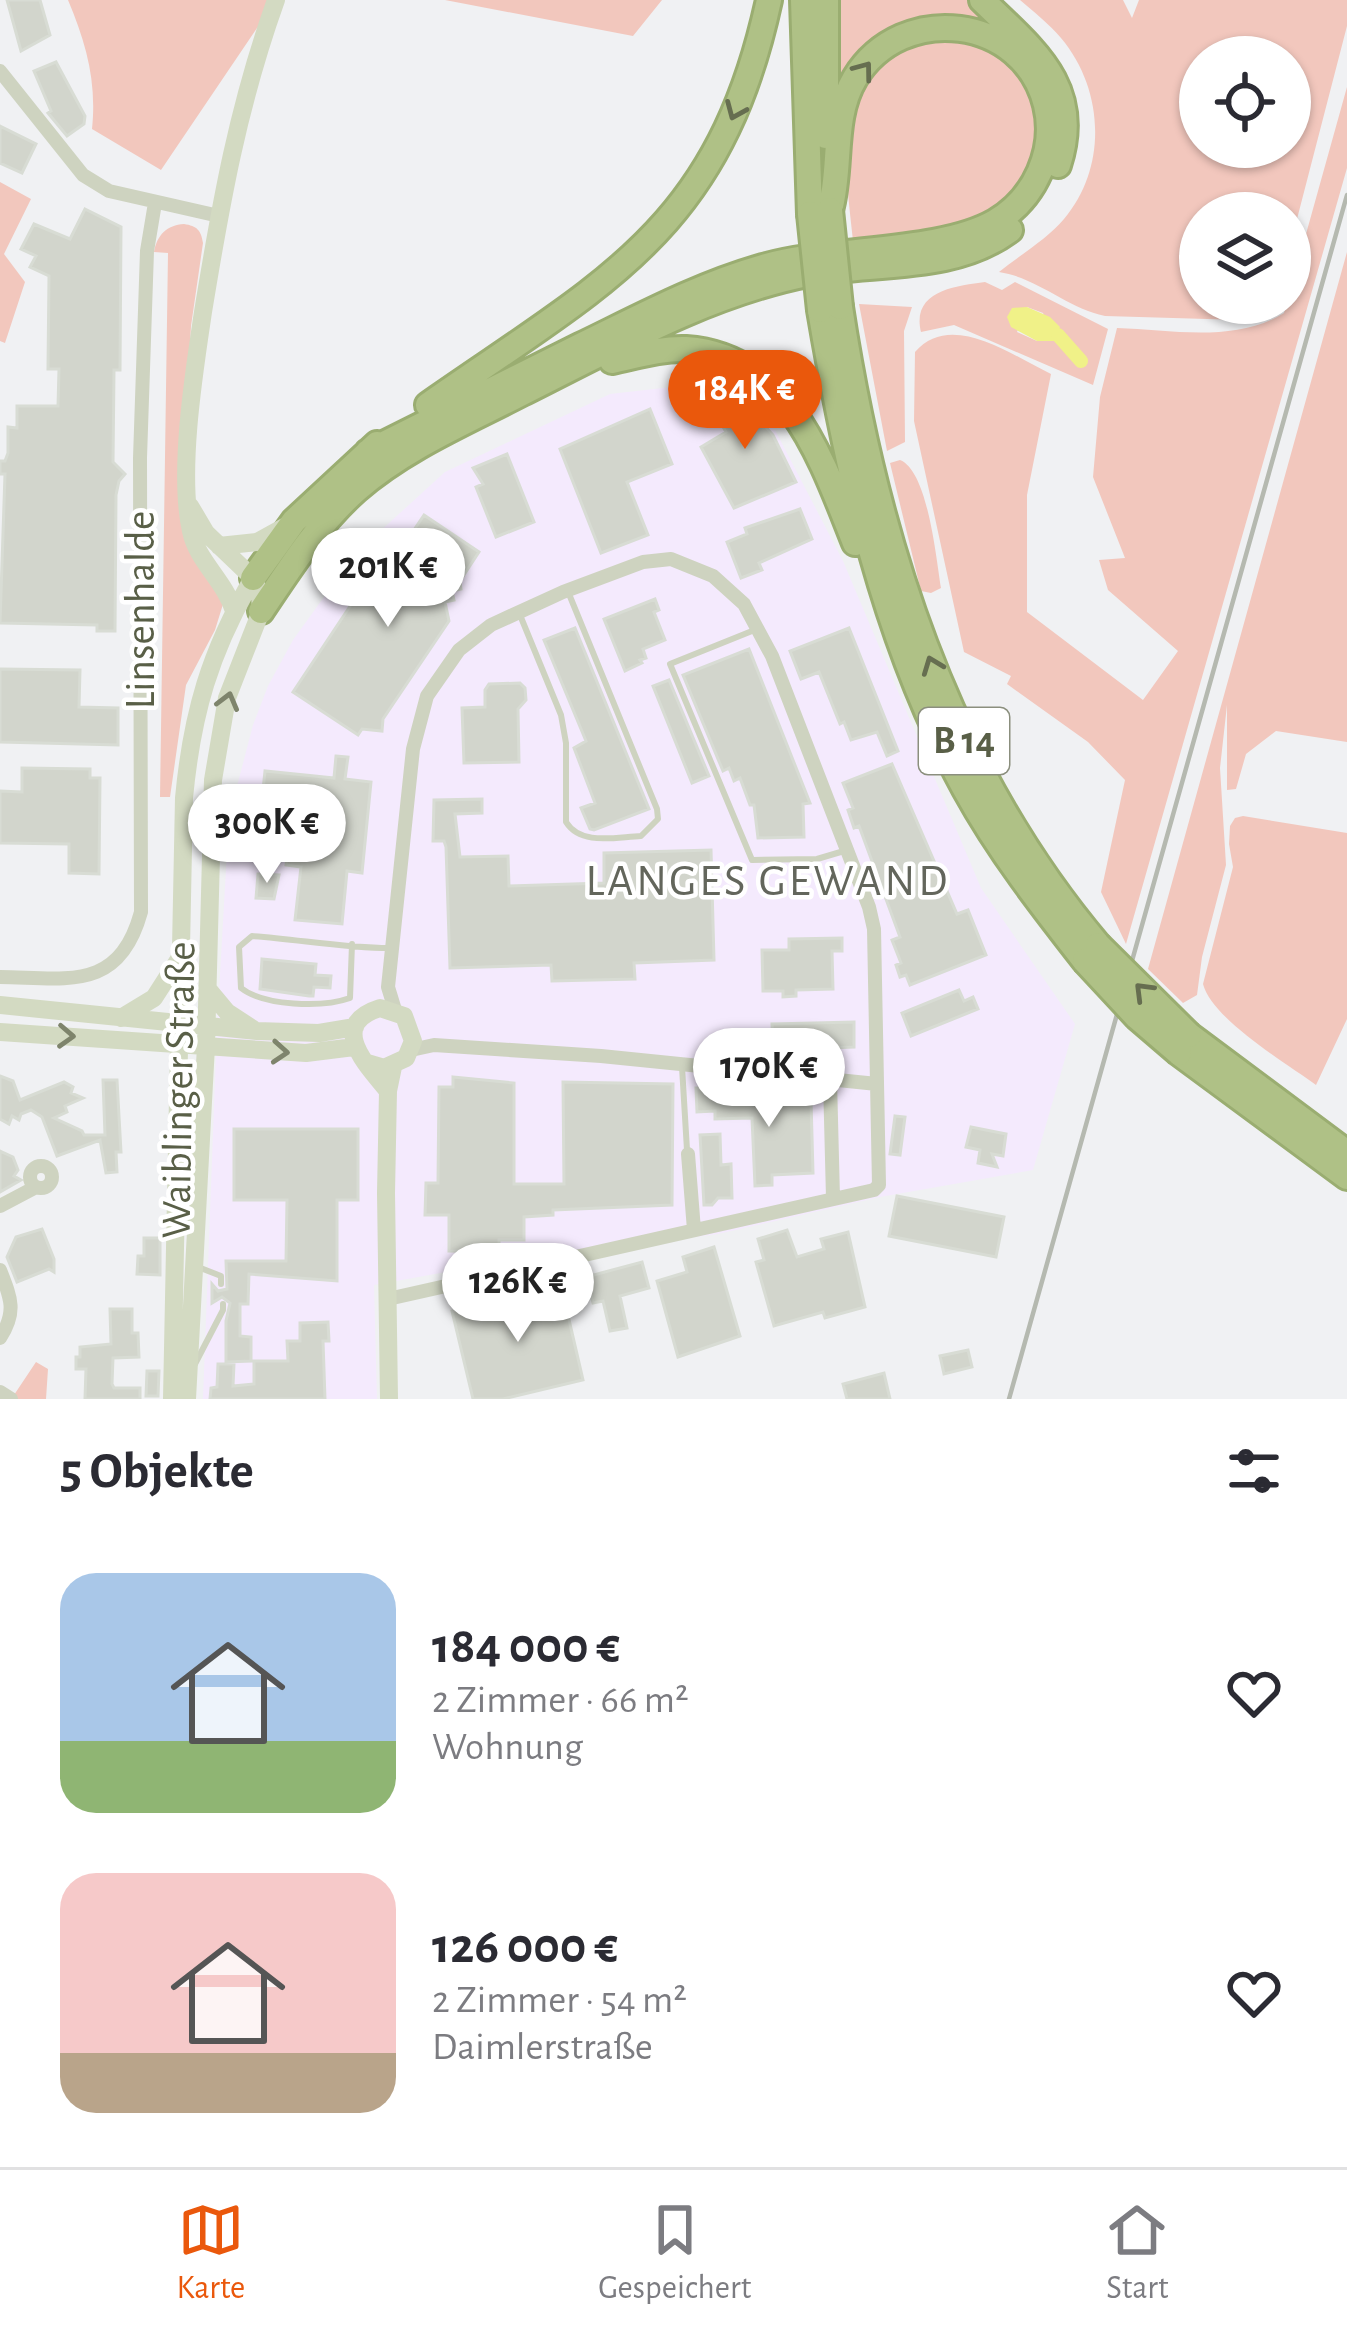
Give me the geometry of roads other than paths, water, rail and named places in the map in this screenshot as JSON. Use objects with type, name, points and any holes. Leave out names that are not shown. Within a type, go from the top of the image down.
[{"type":"highway","points":[[253,578],[294,521],[368,452],[435,400],[545,328],[653,239],[718,148],[750,73],[769,0]]},
{"type":"highway","name":"B 14","points":[[803,0],[846,454],[881,586],[924,703],[966,791],[1019,876],[1091,953]]},
{"type":"highway","name":"B 14","points":[[820,212],[826,149],[826,0]]},
{"type":"highway","points":[[261,611],[317,530],[361,486],[449,430],[707,305],[807,274],[964,254],[1004,235],[1026,217],[1054,177],[1063,151],[1064,112],[1049,68],[982,0]]},
{"type":"highway","points":[[368,452],[629,321],[728,278],[805,256],[953,237],[996,221],[1026,195],[1045,159],[1045,100],[1027,67],[1000,42],[964,28],[922,29],[884,46],[855,79],[845,100],[839,123],[838,180],[820,212]]},
{"type":"highway","name":"B 14","points":[[830,308],[882,511],[944,694],[1007,821],[1137,1017],[1347,1154]]},
{"type":"highway","points":[[580,364],[686,349],[727,358],[759,376],[808,434],[858,550],[881,586]]},
{"type":"highway","name":"B 14","points":[[1184,1044],[1347,1177]]},
{"type":"main road","points":[[233,611],[227,590],[192,538],[189,427],[233,135],[276,0]]},
{"type":"main road","points":[[190,506],[218,546],[253,578],[261,611]]},
{"type":"main road","points":[[218,546],[257,542],[294,521]]},
{"type":"main road","name":"Waiblinger Straße","points":[[172,1399],[184,798],[189,747],[204,680],[233,611],[253,578]]},
{"type":"main road","name":"Waiblinger Straße","points":[[187,1399],[218,741],[227,698],[261,611]]},
{"type":"main road","points":[[121,1018],[154,998],[182,954]]},
{"type":"main road","points":[[206,987],[227,1012],[257,1031]]},
{"type":"main road","points":[[0,1005],[121,1018],[180,1033],[306,1053],[359,1046]]},
{"type":"main road","points":[[388,1091],[359,1046],[369,1011],[395,1010],[404,1016],[412,1041],[393,1066],[388,1091],[389,1399]]},
{"type":"main road","points":[[206,1036],[257,1031],[319,1033],[359,1046],[377,1068],[393,1066]]},
{"type":"main road","points":[[0,1032],[133,1039],[180,1033]]},
{"type":"main road","points":[[133,1039],[165,1057],[179,1077]]},
{"type":"street","points":[[0,71],[83,175],[109,190],[219,216]]},
{"type":"street","name":"Linsenhalde","points":[[0,977],[81,978],[103,972],[123,956],[141,912],[140,458],[147,251],[155,203]]},
{"type":"street","points":[[388,1299],[874,1190],[879,1185],[874,929],[772,656],[744,604],[713,576],[671,559],[643,562],[518,612],[491,625],[460,650],[427,696],[413,748],[388,987],[395,1010]]},
{"type":"street","points":[[369,1011],[388,987]]},
{"type":"street","points":[[412,1041],[877,1084]]},
{"type":"street","points":[[830,1080],[833,1198]]},
{"type":"street","points":[[688,1154],[694,1229]]},
{"type":"street","points":[[0,1206],[36,1187]]},
{"type":"street","points":[[0,1270],[14,1305],[0,1338]]},
{"type":"street","points":[[0,1392],[11,1399]]},
{"type":"lane","points":[[518,612],[561,715],[566,743],[566,822],[572,832],[586,838],[640,836],[658,819],[657,809],[567,590]]},
{"type":"lane","points":[[757,629],[670,664],[752,860],[817,859],[848,850]]},
{"type":"lane","points":[[352,944],[350,998],[334,1004],[253,998],[241,988],[239,947],[252,936],[352,944],[392,948]]},
{"type":"lane","points":[[682,1064],[688,1154]]},
{"type":"lane","points":[[196,1266],[221,1276],[221,1284]]},
{"type":"lane","points":[[190,1372],[223,1304]]},
{"type":"waterway","points":[[1058,335],[1081,361]]},
{"type":"railway","points":[[1009,1399],[1347,195]]},
{"type":"district","name":"LANGES GEWAND","points":[[768,881]]}]
